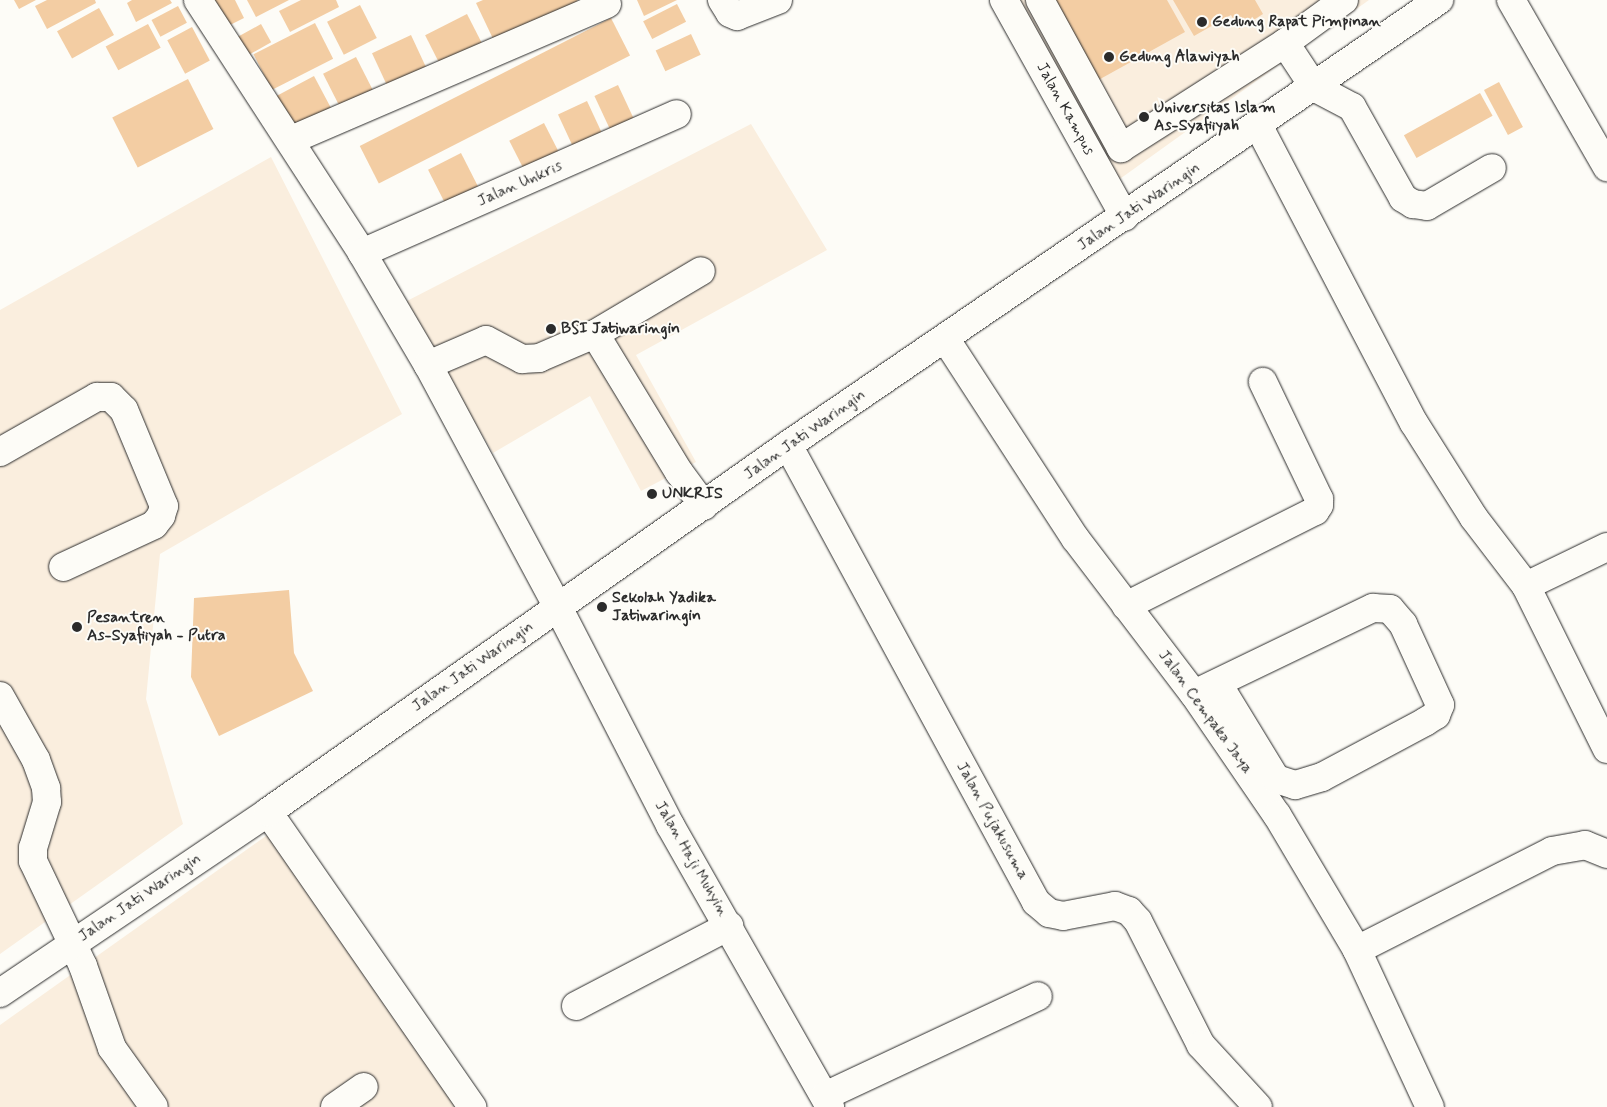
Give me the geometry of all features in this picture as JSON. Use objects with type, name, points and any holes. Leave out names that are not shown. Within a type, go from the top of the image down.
[{"type":"street","name":"Jalan Haji Muhyin","points":[[198,0],[291,140],[362,253],[428,365],[558,607],[670,825],[828,1102]]},
{"type":"street","points":[[722,0],[730,13],[737,16],[778,0]]},
{"type":"street","name":"Jalan Kampus","points":[[1004,0],[1125,217]]},
{"type":"street","points":[[1040,0],[1122,148],[1285,43],[1344,0]]},
{"type":"street","name":"Jalan Jati Waringin","points":[[0,993],[268,812],[788,445],[1125,217],[1439,0]]},
{"type":"street","points":[[1511,0],[1607,167]]},
{"type":"street","points":[[291,140],[607,4]]},
{"type":"street","points":[[1285,43],[1314,87],[1352,107],[1403,198],[1412,204],[1427,206],[1492,168]]},
{"type":"street","name":"Jalan Unkris","points":[[362,253],[678,114]]},
{"type":"street","points":[[1258,125],[1414,423],[1474,518],[1526,586],[1607,749]]},
{"type":"street","points":[[428,365],[486,340],[522,359],[532,360],[595,334],[701,272]]},
{"type":"street","points":[[595,334],[679,472],[704,506]]},
{"type":"street","name":"Jalan Cempaka Jaya","points":[[944,338],[1076,538],[1126,606],[1206,689],[1277,815],[1357,950],[1430,1107]]},
{"type":"street","points":[[1126,606],[1316,511],[1319,499],[1263,382]]},
{"type":"street","points":[[0,452],[97,397],[111,397],[124,410],[164,506],[161,516],[154,525],[63,567]]},
{"type":"street","name":"Jalan Pujakusuma","points":[[788,445],[1036,902],[1050,913],[1063,916],[1115,906],[1129,910],[1138,921],[1201,1044],[1258,1107]]},
{"type":"street","points":[[1526,586],[1607,548]]},
{"type":"street","points":[[1373,608],[1390,609],[1403,624],[1440,705],[1436,715],[1425,722],[1322,777],[1295,785],[1276,779],[1206,689],[1373,608]]},
{"type":"street","points":[[0,696],[36,760],[46,788],[47,802],[33,848],[33,861],[73,943],[112,1048],[154,1107]]},
{"type":"street","points":[[268,812],[472,1107]]},
{"type":"street","points":[[1357,950],[1552,851],[1585,846],[1607,854]]},
{"type":"street","points":[[576,1006],[729,926]]},
{"type":"street","points":[[828,1102],[1038,996]]},
{"type":"street","points":[[335,1107],[364,1086]]},
{"type":"shaded area","name":"Universitas Islam As-Syafiiyah","points":[[1020,0],[1369,0],[1117,181]]},
{"type":"shaded area","name":"BSI Jatiwaringin","points":[[751,124],[827,250],[636,355],[696,462],[641,491],[590,396],[493,453],[403,303]]},
{"type":"shaded area","name":"Pesantren As-Syafiiyah - Putra","points":[[271,157],[402,414],[160,554],[146,699],[183,824],[0,954],[0,310]]},
{"type":"shaded area","points":[[270,833],[459,1107],[0,1107],[0,1025]]},
{"type":"building","points":[[14,0],[36,0],[19,9]]},
{"type":"building","points":[[47,0],[95,0],[96,3],[47,29],[35,6]]},
{"type":"building","points":[[132,0],[170,0],[172,3],[136,22],[127,3]]},
{"type":"building","points":[[209,0],[235,0],[244,18],[224,28]]},
{"type":"building","points":[[247,0],[289,0],[256,17]]},
{"type":"building","points":[[301,0],[336,0],[339,7],[290,32],[279,11]]},
{"type":"building","points":[[483,0],[577,0],[579,3],[495,43],[476,3]]},
{"type":"building","points":[[637,0],[677,0],[644,16]]},
{"type":"building","name":"Gedung Alawiyah","points":[[1047,0],[1167,0],[1185,32],[1093,83]]},
{"type":"building","name":"Gedung Rapat Pimpinan","points":[[1173,0],[1255,0],[1263,14],[1239,29],[1231,15],[1194,36]]},
{"type":"building","points":[[677,4],[686,22],[652,39],[643,21]]},
{"type":"building","points":[[360,5],[377,38],[344,55],[327,22]]},
{"type":"building","points":[[178,6],[187,23],[160,37],[152,20]]},
{"type":"building","points":[[99,8],[114,35],[72,58],[57,31]]},
{"type":"building","points":[[467,14],[483,46],[441,67],[425,35]]},
{"type":"building","points":[[611,18],[630,55],[379,183],[360,146]]},
{"type":"building","points":[[315,23],[333,59],[272,90],[254,54]]},
{"type":"building","points":[[148,24],[161,48],[118,70],[106,47]]},
{"type":"building","points":[[261,24],[271,42],[245,57],[235,39]]},
{"type":"building","points":[[192,27],[210,61],[185,74],[167,40]]},
{"type":"building","points":[[691,34],[701,55],[665,71],[656,50]]},
{"type":"building","points":[[411,35],[428,71],[389,89],[372,53]]},
{"type":"building","points":[[356,57],[375,94],[342,111],[323,74]]},
{"type":"building","points":[[314,76],[333,112],[295,132],[276,96]]},
{"type":"building","points":[[188,79],[213,129],[138,167],[112,118]]},
{"type":"building","points":[[1499,82],[1523,127],[1508,135],[1484,90]]},
{"type":"building","points":[[618,85],[638,128],[614,139],[594,96]]},
{"type":"building","points":[[1480,93],[1493,116],[1417,158],[1404,135]]},
{"type":"building","points":[[587,101],[603,135],[574,149],[558,115]]},
{"type":"building","points":[[544,123],[559,153],[525,171],[509,141]]},
{"type":"building","points":[[461,153],[480,190],[447,207],[428,170]]},
{"type":"building","points":[[289,590],[294,653],[313,691],[219,736],[191,677],[194,598]]},
{"type":"place","name":"Gedung Rapat Pimpinan","points":[[1202,22]]},
{"type":"place","name":"Gedung Alawiyah","points":[[1109,57]]},
{"type":"place","name":"Universitas Islam As-Syafiiyah","points":[[1144,117]]},
{"type":"place","name":"BSI Jatiwaringin","points":[[551,329]]},
{"type":"place","name":"UNKRIS","points":[[652,494]]},
{"type":"place","name":"Sekolah Yadika Jatiwaringin","points":[[602,607]]},
{"type":"place","name":"Pesantren As-Syafiiyah - Putra","points":[[77,627]]}]
